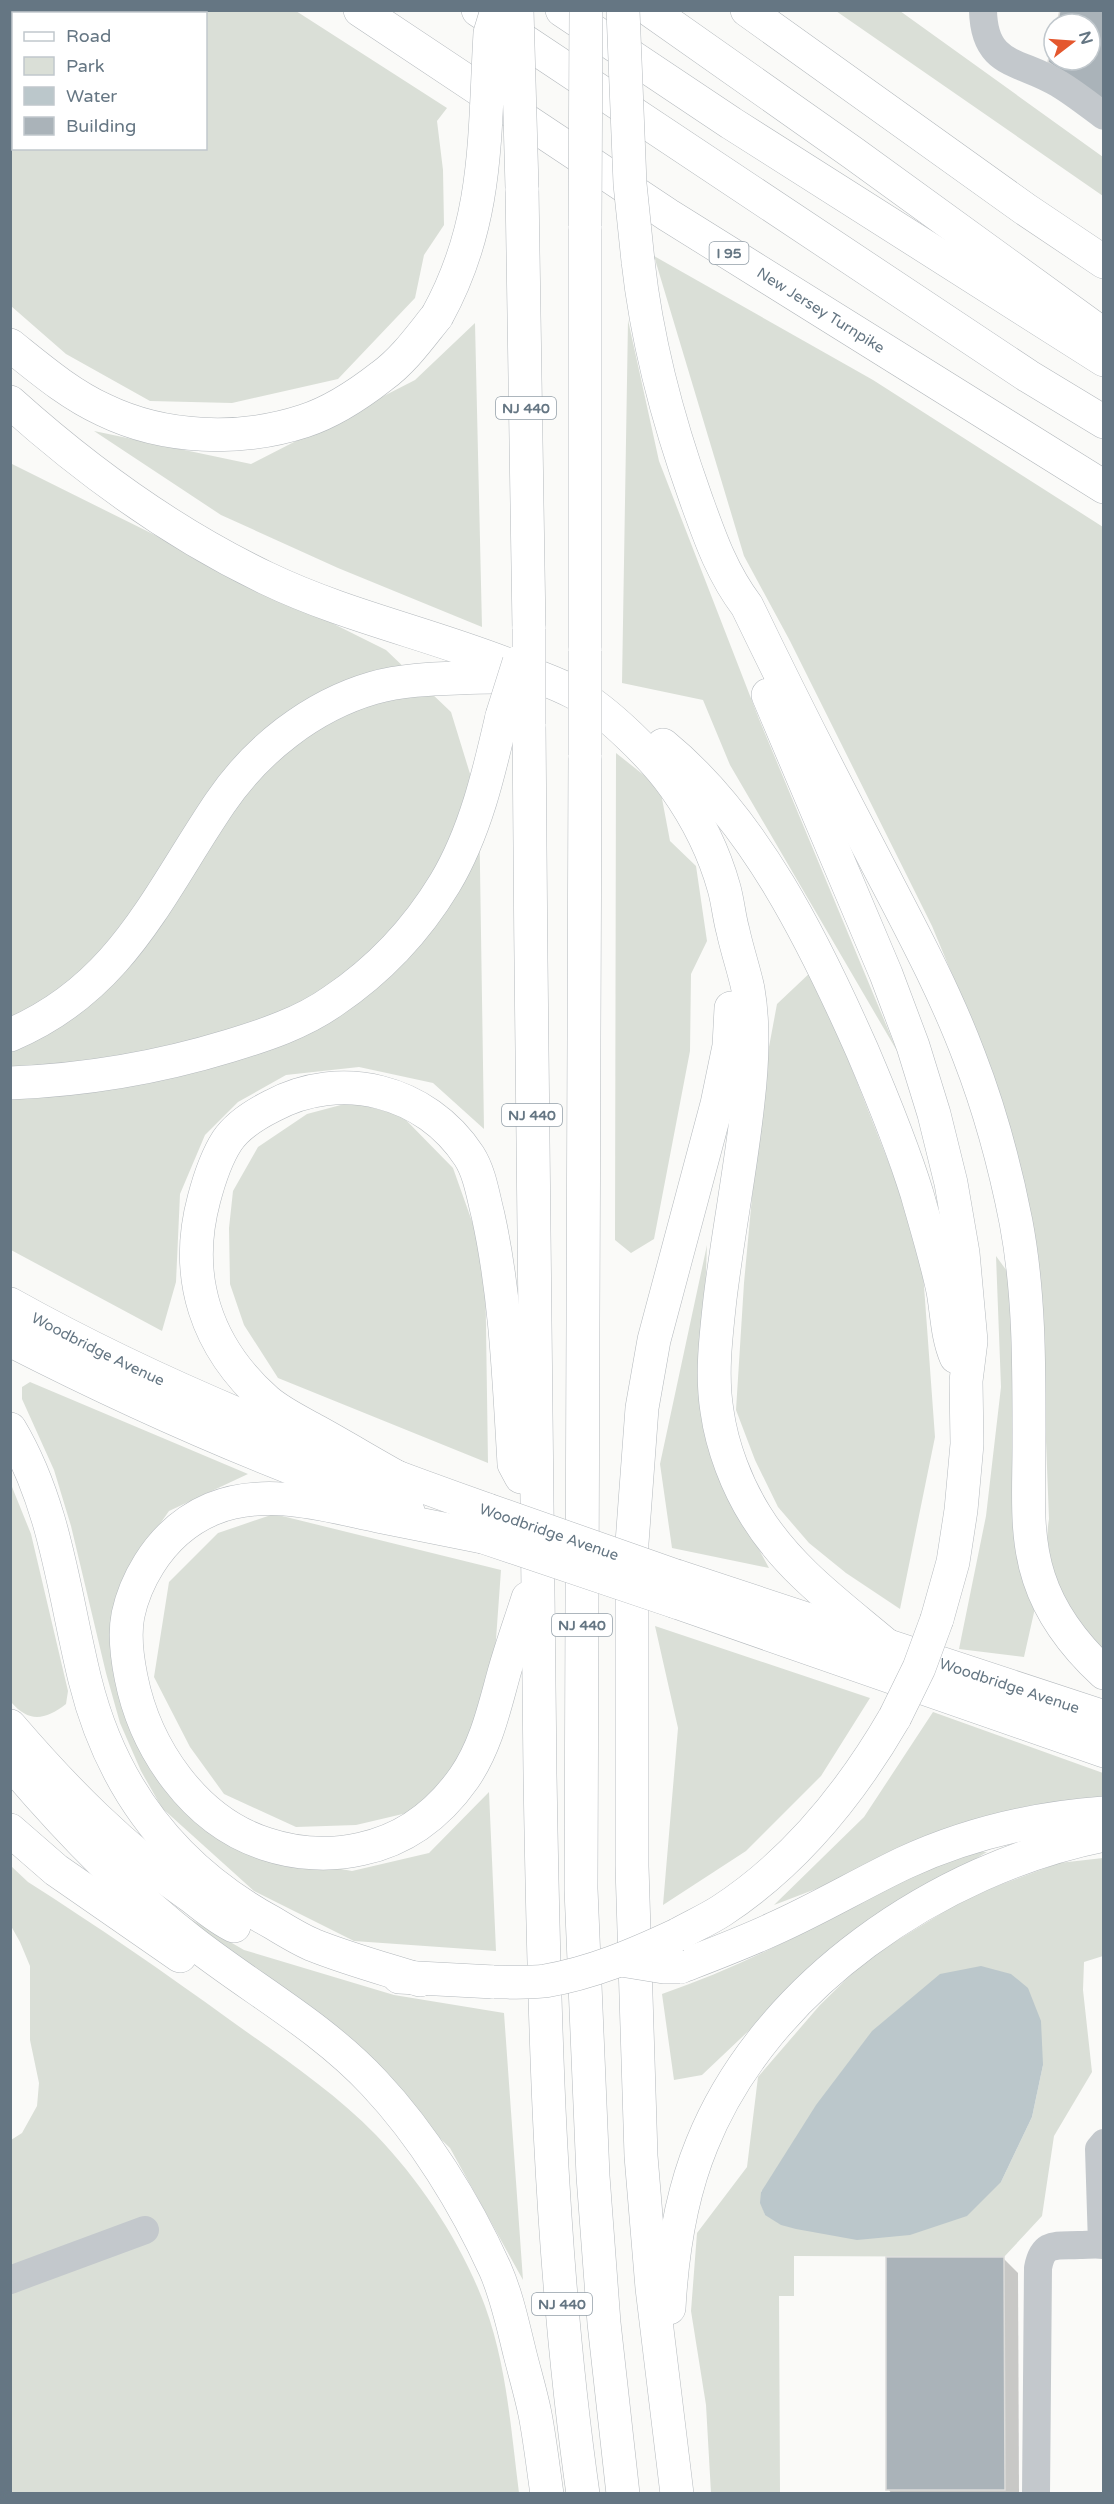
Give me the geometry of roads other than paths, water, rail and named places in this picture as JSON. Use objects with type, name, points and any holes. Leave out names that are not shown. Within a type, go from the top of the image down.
[{"type":"main road","name":"New Jersey Turnpike","points":[[360,10],[668,215],[1104,487]]},
{"type":"main road","points":[[478,10],[1028,376],[1104,422]]},
{"type":"main road","points":[[10,345],[54,380],[104,410],[145,425],[187,433],[228,434],[268,430],[305,421],[348,401],[403,358],[437,316],[454,284],[476,215],[482,179],[490,33],[497,10]]},
{"type":"main road","name":"NJ 440","points":[[517,10],[529,628],[515,720],[536,1506],[542,1948],[550,2125],[562,2307],[583,2493]]},
{"type":"main road","points":[[562,10],[731,123],[1104,360]]},
{"type":"main road","name":"NJ 440","points":[[586,10],[581,1889],[593,2176],[606,2334],[623,2493]]},
{"type":"main road","points":[[623,10],[630,184],[644,317],[674,440],[730,583],[747,606],[923,954],[969,1056],[1004,1167],[1025,1279],[1028,1338],[1029,1521],[1034,1559],[1047,1599],[1057,1616],[1067,1632],[1104,1673]]},
{"type":"main road","points":[[650,10],[872,166],[1104,335]]},
{"type":"main road","points":[[747,10],[1016,203],[1104,262]]},
{"type":"main road","points":[[10,402],[97,474],[156,517],[211,550],[270,580],[337,606],[488,656],[576,694],[601,712],[656,763],[674,785],[694,816],[712,851],[724,888],[749,993],[751,1048],[749,1097],[716,1332],[714,1376],[717,1413],[725,1447],[738,1481],[755,1515],[777,1546],[802,1574],[891,1649]]},
{"type":"main road","points":[[10,1726],[50,1772],[111,1833],[166,1879],[230,1924],[303,1956],[355,1972],[420,1980],[543,1981],[588,1971],[621,1960],[664,1967],[721,1912],[800,1847],[836,1808],[856,1780],[895,1716],[919,1668],[937,1619],[953,1562],[961,1510],[967,1444],[966,1381],[972,1341],[963,1253],[951,1183],[934,1114],[913,1046],[886,974],[732,610],[730,583]]},
{"type":"main road","points":[[10,1035],[61,1008],[89,987],[116,961],[140,930],[221,801],[259,756],[276,740],[309,716],[339,700],[374,688],[409,681],[510,677],[551,682]]},
{"type":"main road","points":[[601,712],[634,722],[672,752],[710,790],[742,830],[803,930],[850,1024],[899,1141],[931,1242],[951,1345],[966,1381]]},
{"type":"main road","points":[[10,1083],[102,1076],[203,1054],[295,1023],[332,1002],[367,976],[397,948],[417,925],[446,882],[465,843],[479,803],[515,720]]},
{"type":"main road","points":[[676,2493],[652,2288],[641,2156],[632,1855],[632,1543],[642,1408],[654,1340],[717,1104],[729,1046],[732,993],[731,925]]},
{"type":"main road","points":[[402,1480],[268,1402],[236,1368],[215,1337],[200,1299],[195,1259],[200,1215],[210,1176],[228,1140],[256,1114],[286,1098],[323,1088],[357,1087],[396,1095],[425,1110],[450,1131],[470,1158],[482,1188],[498,1263],[514,1464],[536,1506]]},
{"type":"main road","name":"Woodbridge Avenue","points":[[10,1304],[131,1366],[248,1419],[402,1480],[485,1524]]},
{"type":"main road","name":"Woodbridge Avenue","points":[[10,1340],[236,1444],[356,1493],[485,1524],[676,1589],[1104,1751]]},
{"type":"main road","points":[[10,1429],[37,1484],[56,1542],[85,1682],[107,1750],[139,1807],[184,1860],[239,1905],[311,1944],[420,1980]]},
{"type":"main road","points":[[485,1524],[284,1499],[248,1500],[213,1509],[181,1527],[157,1552],[138,1583],[127,1618],[127,1656],[135,1697],[149,1734],[170,1770],[199,1802],[222,1821],[266,1844],[304,1852],[343,1853],[381,1845],[414,1829],[446,1800],[464,1778],[481,1748],[536,1575]]},
{"type":"main road","name":"Woodbridge Avenue","points":[[676,1589],[891,1649],[1104,1717]]},
{"type":"main road","points":[[10,1762],[91,1851],[145,1903],[191,1941],[328,2040],[373,2082],[407,2121],[472,2225],[495,2270],[513,2322],[535,2413],[547,2493]]},
{"type":"main road","points":[[678,1951],[772,1930],[905,1863],[947,1846],[1028,1823],[1104,1813]]},
{"type":"main road","points":[[10,1830],[57,1870],[120,1916],[319,2051],[365,2087],[427,2150]]},
{"type":"main road","points":[[664,2399],[671,2278],[686,2196],[702,2144],[726,2098],[756,2049],[790,2007],[827,1973],[869,1940],[911,1912],[955,1887],[1026,1857],[1077,1840],[1104,1835]]},
{"type":"lane","points":[[983,10],[989,43],[1002,58],[1057,83],[1104,116]]},
{"type":"lane","points":[[1036,2493],[1038,2268],[1041,2255],[1048,2248],[1060,2245],[1103,2244],[1099,2149],[1104,2143]]},
{"type":"lane","points":[[10,2280],[145,2230]]},
{"type":"water","points":[[981,1966],[1011,1974],[1028,1988],[1041,2021],[1043,2065],[1032,2117],[1001,2182],[967,2216],[910,2235],[857,2240],[781,2225],[765,2215],[760,2203],[761,2192],[816,2105],[872,2031],[940,1974]]}]
